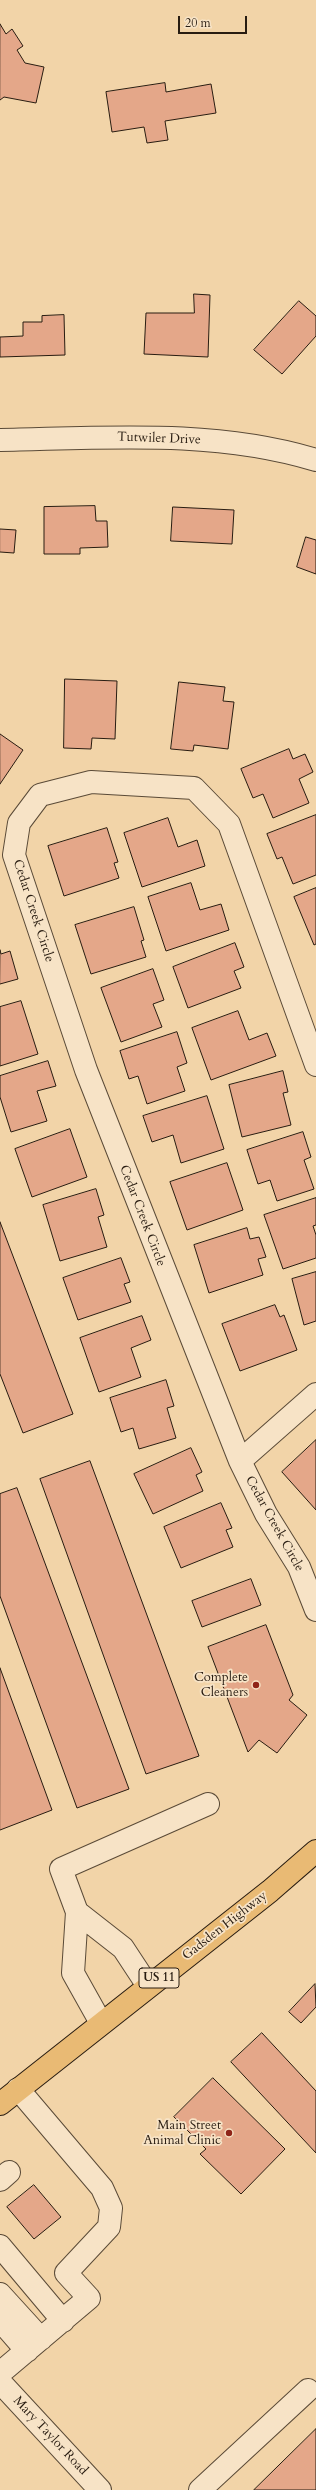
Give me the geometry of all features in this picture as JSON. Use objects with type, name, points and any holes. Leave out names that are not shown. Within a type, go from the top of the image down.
[{"type":"main road","name":"Gadsden Highway","points":[[0,2104],[270,1891],[316,1851]]},
{"type":"street","name":"Tutwiler Drive","points":[[0,440],[158,437],[242,443],[316,460]]},
{"type":"street","name":"Cedar Creek Circle","points":[[316,1065],[228,824],[194,788],[90,782],[40,795],[19,823],[14,855],[86,1070],[240,1461],[266,1514],[299,1567],[316,1610]]},
{"type":"street","name":"Cedar Creek Circle","points":[[240,1461],[316,1394]]},
{"type":"street","points":[[101,2023],[73,1973],[77,1912],[61,1868],[208,1804]]},
{"type":"street","points":[[77,1912],[123,1948],[148,1986]]},
{"type":"street","points":[[0,2373],[89,2298],[66,2273],[109,2227],[111,2208],[102,2188],[18,2089]]},
{"type":"street","points":[[0,2246],[63,2321]]},
{"type":"street","points":[[0,2294],[34,2345]]},
{"type":"street","points":[[0,2320],[34,2345]]},
{"type":"street","name":"Mary Taylor Road","points":[[0,2382],[100,2490]]},
{"type":"street","points":[[200,2490],[308,2390]]},
{"type":"building","points":[[0,24],[6,34],[12,29],[23,46],[17,50],[25,63],[44,67],[36,103],[4,97],[0,100]]},
{"type":"building","points":[[165,83],[166,92],[211,84],[216,113],[165,121],[168,140],[147,143],[144,127],[112,132],[106,92]]},
{"type":"building","points":[[194,294],[210,295],[208,357],[144,354],[146,313],[194,313]]},
{"type":"building","points":[[299,301],[316,316],[316,336],[282,374],[254,350]]},
{"type":"building","points":[[64,315],[65,355],[0,357],[0,337],[23,336],[23,322],[42,322],[42,316]]},
{"type":"building","points":[[95,506],[96,521],[107,521],[108,547],[80,548],[80,554],[44,554],[44,507]]},
{"type":"building","points":[[173,507],[234,510],[232,544],[171,541]]},
{"type":"building","points":[[0,529],[16,530],[14,553],[0,552]]},
{"type":"building","points":[[306,537],[316,540],[316,574],[297,567]]},
{"type":"building","points":[[65,679],[117,681],[115,739],[92,738],[91,749],[64,748]]},
{"type":"building","points":[[179,682],[225,687],[223,701],[234,702],[228,749],[194,745],[193,751],[171,749]]},
{"type":"building","points":[[0,734],[23,750],[0,784]]},
{"type":"building","points":[[289,749],[293,759],[305,754],[313,772],[299,779],[309,803],[273,818],[263,794],[253,798],[241,769]]},
{"type":"building","points":[[316,815],[316,875],[293,884],[282,857],[277,859],[267,834]]},
{"type":"building","points":[[168,818],[178,847],[197,840],[205,866],[142,887],[124,833]]},
{"type":"building","points":[[107,828],[118,862],[114,863],[119,878],[64,896],[48,846]]},
{"type":"building","points":[[191,883],[200,910],[221,904],[229,930],[166,951],[148,897]]},
{"type":"building","points":[[316,888],[316,944],[314,945],[294,897]]},
{"type":"building","points":[[134,907],[144,940],[141,941],[146,957],[91,974],[75,925]]},
{"type":"building","points":[[235,943],[244,967],[234,971],[241,988],[188,1008],[173,967]]},
{"type":"building","points":[[0,950],[1,954],[10,951],[18,979],[0,984]]},
{"type":"building","points":[[153,969],[164,1000],[153,1004],[162,1027],[121,1042],[101,988]]},
{"type":"building","points":[[21,1001],[38,1054],[0,1066],[0,1007]]},
{"type":"building","points":[[238,1011],[249,1040],[267,1033],[276,1056],[211,1080],[192,1028]]},
{"type":"building","points":[[177,1032],[187,1063],[177,1067],[185,1091],[147,1104],[138,1076],[129,1079],[120,1051]]},
{"type":"building","points":[[48,1061],[56,1086],[37,1091],[47,1121],[11,1132],[0,1097],[0,1076]]},
{"type":"building","points":[[283,1071],[288,1092],[283,1093],[291,1125],[242,1137],[229,1085]]},
{"type":"building","points":[[207,1096],[224,1149],[181,1163],[173,1135],[152,1142],[143,1116]]},
{"type":"building","points":[[70,1129],[87,1177],[32,1197],[15,1149]]},
{"type":"building","points":[[303,1132],[311,1157],[304,1160],[314,1189],[277,1201],[270,1180],[258,1184],[247,1150]]},
{"type":"building","points":[[227,1163],[243,1210],[187,1230],[170,1182]]},
{"type":"building","points":[[96,1189],[104,1215],[98,1217],[107,1247],[60,1261],[43,1205]]},
{"type":"building","points":[[316,1198],[316,1225],[313,1226],[316,1235],[316,1258],[283,1269],[264,1215]]},
{"type":"building","points":[[0,1222],[73,1414],[23,1433],[0,1374]]},
{"type":"building","points":[[247,1228],[250,1239],[259,1237],[266,1257],[258,1259],[263,1275],[209,1293],[194,1245]]},
{"type":"building","points":[[121,1258],[130,1282],[124,1284],[131,1302],[78,1320],[63,1278]]},
{"type":"building","points":[[316,1272],[316,1321],[304,1325],[292,1279]]},
{"type":"building","points":[[275,1305],[280,1317],[284,1315],[297,1350],[240,1371],[222,1324]]},
{"type":"building","points":[[142,1316],[151,1340],[131,1348],[141,1377],[99,1392],[80,1338]]},
{"type":"building","points":[[166,1380],[174,1406],[167,1408],[176,1438],[139,1449],[133,1428],[121,1432],[110,1398]]},
{"type":"building","points":[[316,1440],[316,1510],[282,1472]]},
{"type":"building","points":[[191,1448],[202,1472],[196,1475],[203,1491],[153,1514],[134,1474]]},
{"type":"building","points":[[90,1461],[199,1756],[146,1774],[40,1479]]},
{"type":"building","points":[[17,1488],[129,1789],[77,1808],[0,1596],[0,1494]]},
{"type":"building","points":[[221,1503],[232,1528],[226,1530],[233,1547],[181,1568],[164,1527]]},
{"type":"building","points":[[251,1579],[261,1605],[202,1627],[192,1601]]},
{"type":"building","name":"Complete Cleaners","points":[[266,1625],[293,1695],[289,1700],[307,1715],[277,1753],[259,1740],[248,1752],[208,1647]]},
{"type":"building","points":[[0,1668],[52,1810],[0,1830]]},
{"type":"building","points":[[315,1984],[316,2007],[301,2023],[289,2012]]},
{"type":"building","points":[[262,2033],[316,2091],[316,2153],[231,2062]]},
{"type":"building","name":"Main Street Animal Clinic","points":[[213,2078],[285,2149],[241,2194],[200,2154],[206,2149],[174,2117]]},
{"type":"building","points":[[34,2185],[61,2217],[34,2239],[7,2207]]},
{"type":"building","points":[[316,2429],[316,2490],[254,2490]]},
{"type":"place","name":"Complete Cleaners","points":[[256,1685]]},
{"type":"place","name":"Main Street Animal Clinic","points":[[229,2133]]}]
